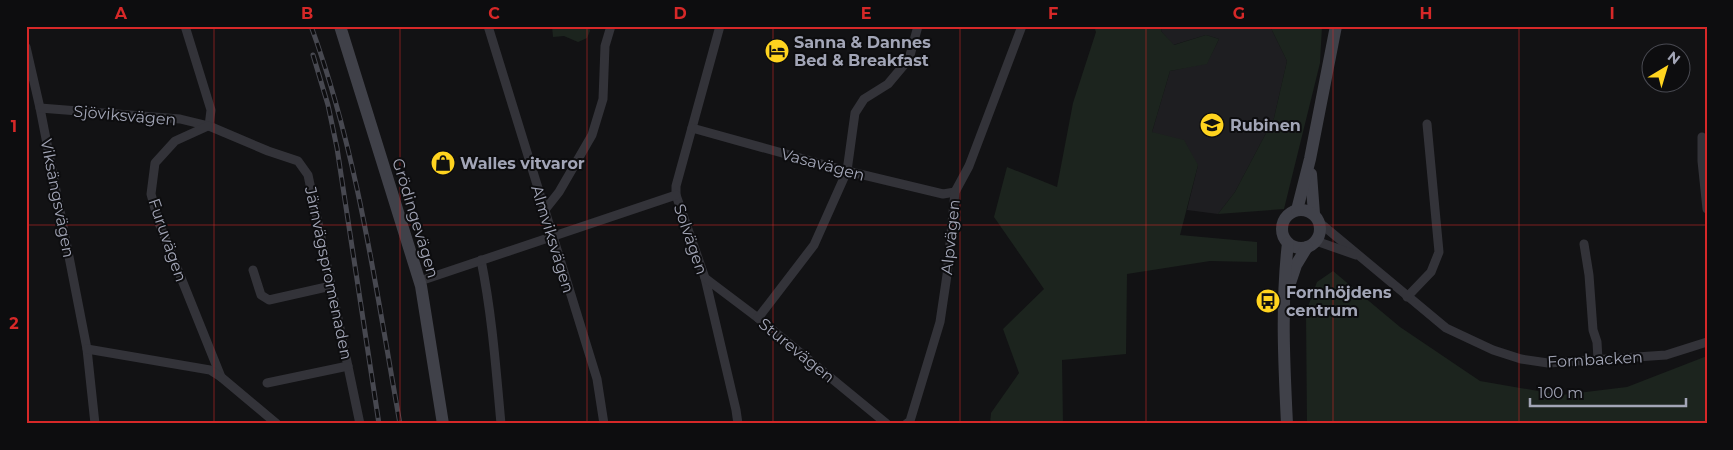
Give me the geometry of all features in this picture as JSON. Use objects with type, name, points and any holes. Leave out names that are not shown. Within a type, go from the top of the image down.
[{"type":"street","points":[[185,26],[210,110],[209,126]]},
{"type":"street","name":"Grödingevägen","points":[[340,26],[420,281],[443,424]]},
{"type":"street","name":"Almviksvägen","points":[[488,26],[597,379],[604,424]]},
{"type":"street","points":[[544,211],[559,192],[592,135],[603,99],[605,46],[611,26]]},
{"type":"street","name":"Solvägen","points":[[720,26],[676,186],[676,195],[705,278],[738,424]]},
{"type":"street","points":[[758,318],[814,245],[847,171],[855,113],[864,99],[888,84],[909,59],[918,26]]},
{"type":"street","name":"Alpvägen","points":[[906,424],[910,421],[940,322],[947,275],[955,192],[969,166],[1022,26]]},
{"type":"street","points":[[1297,210],[1310,159],[1336,26]]},
{"type":"street","name":"Viksängsvägen","points":[[26,47],[40,108],[87,349],[94,424]]},
{"type":"street","name":"Sjöviksvägen","points":[[40,108],[180,119],[209,126]]},
{"type":"street","points":[[1407,297],[1431,272],[1439,252],[1427,124]]},
{"type":"street","name":"Järnvägspromenaden","points":[[209,126],[268,151],[298,161],[308,175],[360,424]]},
{"type":"street","name":"Furuvägen","points":[[209,126],[175,141],[155,163],[151,194],[159,223],[221,377]]},
{"type":"street","name":"Vasavägen","points":[[692,128],[847,171],[943,194],[955,192]]},
{"type":"street","points":[[1702,137],[1702,161],[1707,210]]},
{"type":"street","points":[[1285,296],[1296,265],[1320,231],[1310,159]]},
{"type":"street","points":[[420,281],[676,195]]},
{"type":"street","points":[[1311,244],[1295,247],[1288,243],[1282,233],[1282,226],[1287,216],[1297,210],[1303,209],[1317,218]]},
{"type":"street","name":"Fornbacken","points":[[1317,218],[1407,297],[1446,328],[1493,350],[1521,359],[1548,363],[1666,355],[1707,342]]},
{"type":"street","points":[[1287,424],[1284,359],[1288,243]]},
{"type":"street","name":"Fornbacken","points":[[1311,244],[1363,258]]},
{"type":"street","points":[[1584,244],[1598,360]]},
{"type":"street","points":[[481,260],[492,329],[501,424]]},
{"type":"street","points":[[253,270],[261,295],[269,300],[331,286]]},
{"type":"street","name":"Sturevägen","points":[[705,278],[758,318],[887,424]]},
{"type":"street","points":[[87,349],[210,370],[277,424]]},
{"type":"street","points":[[267,383],[348,366]]},
{"type":"shaded area","points":[[552,26],[589,26],[590,31],[587,38],[578,42],[564,36],[553,37]]},
{"type":"shaded area","points":[[1094,26],[1163,26],[1161,31],[1174,45],[1206,35],[1219,39],[1207,64],[1170,71],[1152,132],[1184,140],[1198,165],[1180,235],[1257,242],[1257,262],[1210,261],[1127,274],[1126,354],[1062,360],[1063,424],[990,424],[991,413],[1019,373],[1003,329],[1044,289],[994,217],[1007,167],[1057,187],[1073,103],[1096,32]]},
{"type":"shaded area","name":"Rubinen","points":[[1163,26],[1270,26],[1287,61],[1274,118],[1235,192],[1218,214],[1187,210],[1198,165],[1152,132],[1170,71],[1207,63],[1219,39],[1206,35],[1173,45],[1161,31]]},
{"type":"shaded area","points":[[1270,26],[1322,26],[1320,63],[1284,209],[1218,214],[1235,192],[1274,118],[1287,61]]},
{"type":"shaded area","points":[[1333,271],[1400,327],[1480,381],[1561,395],[1627,387],[1707,356],[1707,424],[1307,424],[1306,312],[1317,282]]},
{"type":"railway","points":[[311,26],[327,74],[353,173],[374,273],[400,424]]},
{"type":"railway","points":[[313,55],[328,105],[337,148],[379,424]]},
{"type":"place","name":"Sanna & Dannes Bed & Breakfast","points":[[777,51]]},
{"type":"place","name":"Rubinen","points":[[1212,125]]},
{"type":"place","name":"Walles vitvaror","points":[[443,163]]},
{"type":"place","name":"Fornhöjdens centrum","points":[[1268,301]]}]
